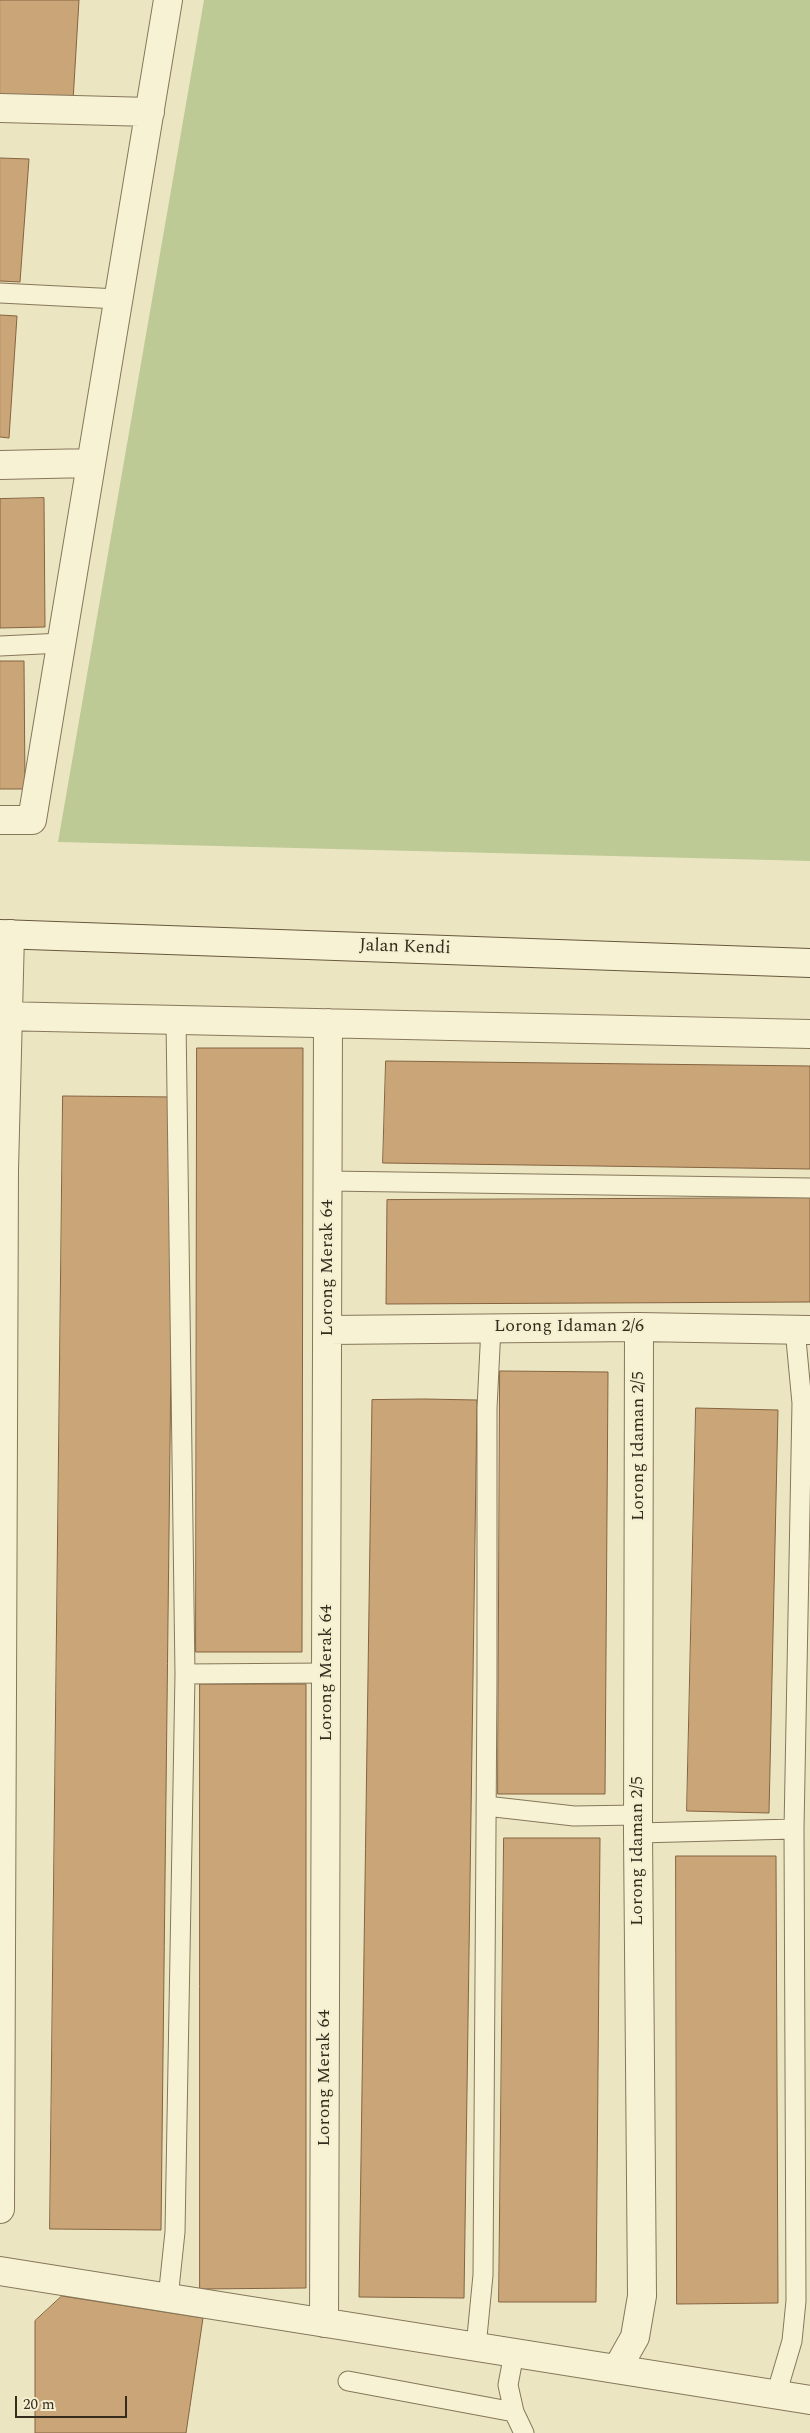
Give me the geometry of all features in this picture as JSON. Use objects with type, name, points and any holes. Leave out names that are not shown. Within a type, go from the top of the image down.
[{"type":"street","points":[[0,820],[32,820],[168,0]]},
{"type":"street","points":[[0,108],[150,112]]},
{"type":"street","points":[[0,464],[91,463]]},
{"type":"street","points":[[0,2209],[2,1170],[5,934]]},
{"type":"street","name":"Jalan Kendi","points":[[5,934],[810,963]]},
{"type":"street","points":[[4,1016],[810,1034]]},
{"type":"street","name":"Lorong Merak 64","points":[[324,2323],[328,1023]]},
{"type":"street","name":"Lorong Idaman 2/6","points":[[328,1330],[492,1327],[803,1330]]},
{"type":"street","name":"Lorong Idaman 2/5","points":[[617,2369],[635,2337],[642,2296],[638,1824],[639,1327]]},
{"type":"street","points":[[0,2271],[810,2400]]},
{"type":"lane","points":[[0,293],[118,299]]},
{"type":"lane","points":[[0,646],[62,643]]},
{"type":"lane","points":[[168,2298],[175,2232],[186,1674],[176,1020]]},
{"type":"lane","points":[[329,1181],[810,1188]]},
{"type":"lane","points":[[476,2347],[483,2275],[487,1408],[492,1327]]},
{"type":"lane","points":[[776,2395],[792,2341],[796,2301],[794,1829],[803,1330]]},
{"type":"lane","points":[[186,1674],[327,1673]]},
{"type":"lane","points":[[486,1806],[638,1824],[794,1829]]},
{"type":"lane","points":[[514,2353],[508,2385],[514,2412],[524,2433]]},
{"type":"lane","points":[[348,2381],[514,2412]]},
{"type":"green space","points":[[204,0],[810,0],[810,861],[58,842]]},
{"type":"building","points":[[0,0],[79,0],[73,101],[0,97]]},
{"type":"building","points":[[0,158],[29,159],[20,282],[0,281]]},
{"type":"building","points":[[0,315],[17,316],[9,438],[0,437]]},
{"type":"building","points":[[44,498],[45,627],[0,628],[0,499]]},
{"type":"building","points":[[0,661],[24,661],[25,789],[0,789]]},
{"type":"building","points":[[197,1048],[303,1048],[302,1652],[196,1652]]},
{"type":"building","points":[[386,1061],[810,1066],[810,1169],[383,1163]]},
{"type":"building","points":[[63,1096],[174,1097],[161,2230],[50,2229]]},
{"type":"building","points":[[810,1198],[810,1302],[386,1304],[387,1200]]},
{"type":"building","points":[[500,1371],[608,1372],[605,1794],[498,1794]]},
{"type":"building","points":[[372,1400],[477,1400],[464,2298],[359,2297]]},
{"type":"building","points":[[696,1408],[778,1410],[769,1813],[687,1811]]},
{"type":"building","points":[[200,1684],[306,1684],[306,2288],[200,2289]]},
{"type":"building","points":[[504,1838],[600,1838],[596,2302],[499,2302]]},
{"type":"building","points":[[676,1856],[776,1856],[778,2303],[677,2304]]},
{"type":"building","points":[[62,2296],[203,2318],[186,2433],[35,2433],[35,2321]]}]
